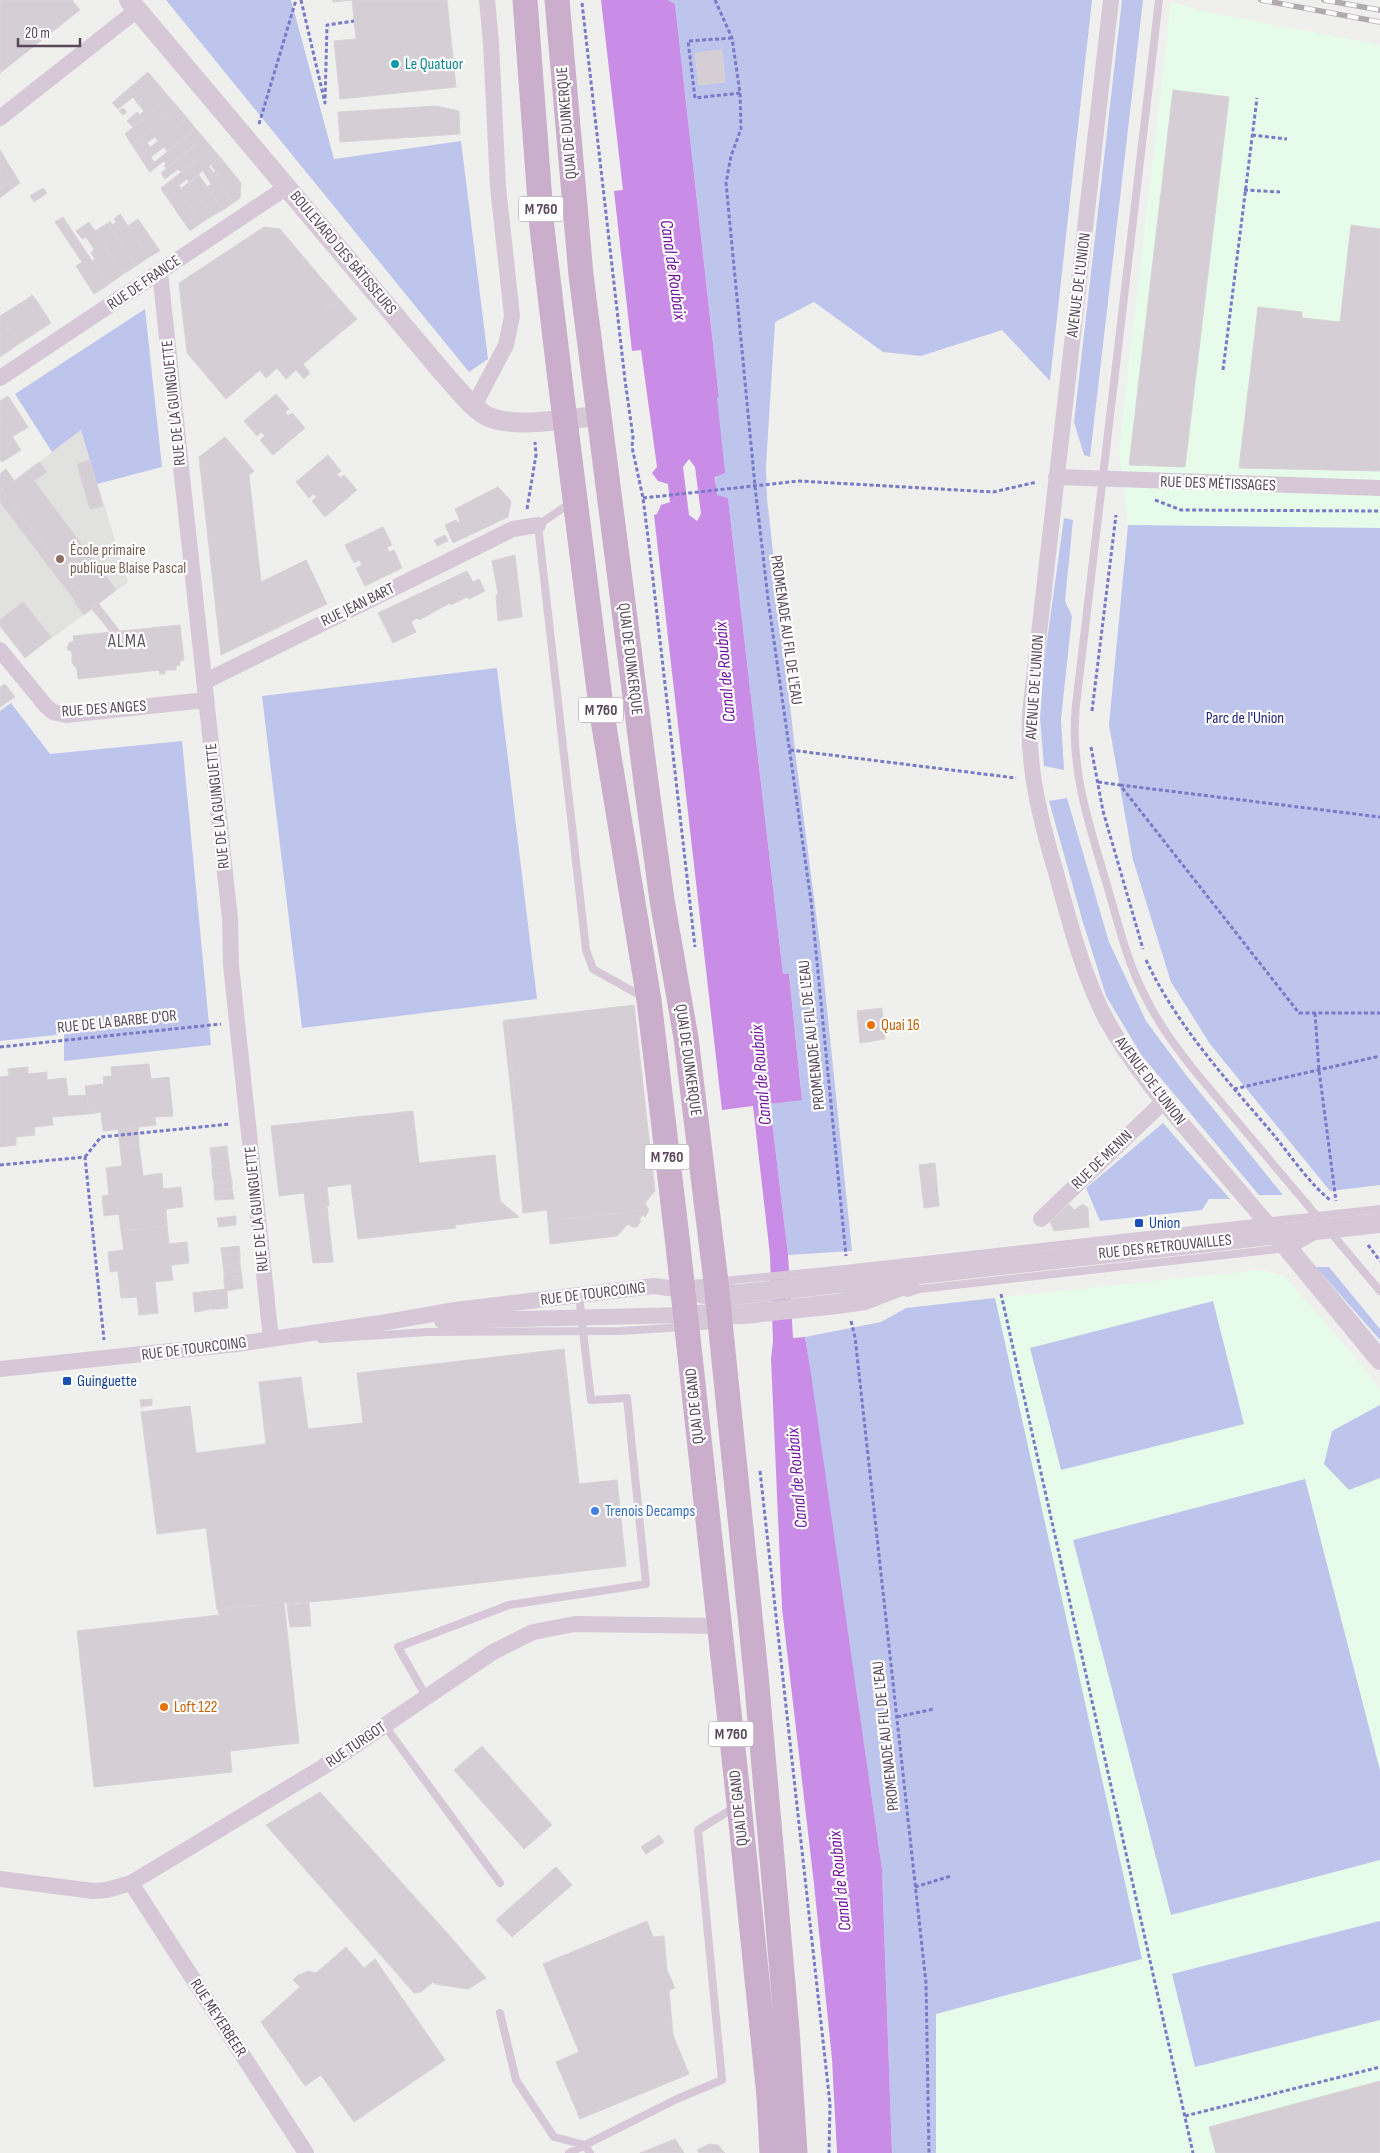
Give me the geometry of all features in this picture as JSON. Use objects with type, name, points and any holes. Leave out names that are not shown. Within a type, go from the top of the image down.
[{"type":"main road","name":"QUAI DE DUNKERQUE","points":[[525,0],[542,219],[565,418],[602,714],[649,1000],[686,1321]]},
{"type":"main road","name":"QUAI DE DUNKERQUE","points":[[557,0],[576,230],[647,790],[662,900],[731,1308]]},
{"type":"main road","name":"QUAI DE GAND","points":[[731,1308],[749,1598],[791,2073],[795,2153]]},
{"type":"main road","name":"QUAI DE GAND","points":[[686,1321],[739,1804],[768,2086],[772,2153]]},
{"type":"street","points":[[474,406],[506,345],[512,316],[498,187],[487,0]]},
{"type":"street","name":"AVENUE DE L'UNION","points":[[1111,0],[1030,713],[1030,745],[1035,793],[1063,897],[1093,989],[1106,1018],[1119,1040],[1163,1102],[1277,1235],[1380,1360]]},
{"type":"street","name":"BOULEVARD DES BÂTISSEURS","points":[[133,5],[444,374],[474,406],[485,415],[498,420],[512,422],[599,416]]},
{"type":"street","points":[[0,118],[133,5]]},
{"type":"street","name":"RUE DE FRANCE","points":[[0,378],[287,187]]},
{"type":"street","name":"RUE DE LA GUINGUETTE","points":[[160,273],[230,919],[231,965],[271,1339]]},
{"type":"street","name":"RUE DES MÉTISSAGES","points":[[1056,477],[1380,488]]},
{"type":"street","name":"RUE JEAN BART","points":[[204,682],[513,529],[538,525]]},
{"type":"street","name":"RUE DES ANGES","points":[[0,650],[46,706],[57,714],[206,700]]},
{"type":"street","name":"RUE DE MENIN","points":[[1040,1219],[1163,1102]]},
{"type":"street","name":"RUE DES RETROUVAILLES","points":[[731,1308],[840,1274],[951,1272],[1277,1235],[1322,1223],[1380,1223]]},
{"type":"street","name":"RUE DES RETROUVAILLES","points":[[731,1308],[841,1311],[903,1285],[951,1272]]},
{"type":"street","name":"RUE DE TOURCOING","points":[[0,1370],[237,1344],[455,1310],[654,1286],[683,1287],[731,1308]]},
{"type":"street","name":"RUE DE TOURCOING","points":[[387,1322],[583,1324],[686,1321],[731,1308]]},
{"type":"street","name":"RUE TURGOT","points":[[0,1879],[93,1891],[107,1890],[131,1883],[306,1778],[493,1652],[533,1632],[575,1624],[720,1626]]},
{"type":"street","name":"RUE MEYERBEER","points":[[131,1883],[306,2153]]},
{"type":"lane","points":[[1159,0],[1074,727],[1076,766],[1085,811],[1126,949],[1144,995],[1154,1014],[1186,1059],[1380,1291]]},
{"type":"lane","points":[[576,500],[538,525],[586,950],[593,969],[649,1000]]},
{"type":"lane","points":[[1322,1223],[1380,1209]]},
{"type":"lane","points":[[840,1274],[1277,1235]]},
{"type":"lane","points":[[886,1302],[899,1295],[920,1289],[1277,1235]]},
{"type":"lane","points":[[427,1698],[398,1647],[509,1605],[646,1584],[627,1398],[591,1400],[579,1296]]},
{"type":"lane","points":[[841,1311],[857,1310]]},
{"type":"lane","points":[[237,1344],[583,1324]]},
{"type":"lane","points":[[384,1726],[500,1883]]},
{"type":"lane","points":[[569,2153],[677,2099],[722,2080],[698,1830],[739,1804]]},
{"type":"lane","points":[[500,2013],[516,2080],[554,2137],[585,2145],[590,2153]]},
{"type":"path","points":[[251,143],[264,112],[296,0]]},
{"type":"path","points":[[300,0],[325,103],[327,25],[354,21]]},
{"type":"path","points":[[582,0],[633,437],[632,447],[643,498],[696,956]]},
{"type":"path","name":"PROMENADE AU FIL DE L'EAU","points":[[715,0],[732,38],[740,93],[740,129],[731,156],[726,183],[755,486],[768,599],[811,901],[846,1242],[840,1274]]},
{"type":"path","points":[[732,38],[688,41],[695,98],[740,93]]},
{"type":"path","points":[[1223,370],[1257,98]]},
{"type":"path","points":[[1252,134],[1287,139]]},
{"type":"path","points":[[1244,190],[1280,192]]},
{"type":"path","points":[[513,529],[522,520],[529,503],[536,456],[534,421]]},
{"type":"path","points":[[643,498],[800,481],[993,492],[1056,477]]},
{"type":"path","points":[[1147,496],[1181,510],[1380,511]]},
{"type":"path","points":[[1091,715],[1116,515]]},
{"type":"path","points":[[1091,743],[1103,811],[1145,956],[1156,980],[1201,1050],[1326,1197],[1337,1206],[1319,1070],[1315,1013]]},
{"type":"path","points":[[790,750],[1034,781]]},
{"type":"path","points":[[1098,782],[1380,817]]},
{"type":"path","points":[[1120,785],[1299,1013],[1380,1013]]},
{"type":"path","name":"RUE DE LA BARBE D'OR","points":[[0,1047],[237,1022]]},
{"type":"path","points":[[1234,1089],[1380,1056]]},
{"type":"path","points":[[106,1358],[85,1157],[101,1137],[248,1122]]},
{"type":"path","points":[[0,1165],[85,1157]]},
{"type":"path","points":[[1366,1242],[1380,1261]]},
{"type":"path","points":[[1000,1288],[1193,2153]]},
{"type":"path","name":"PROMENADE AU FIL DE L'EAU","points":[[841,1311],[855,1336],[926,1983],[929,2153]]},
{"type":"path","points":[[760,1468],[830,2104],[829,2153]]},
{"type":"path","points":[[897,1717],[934,1709]]},
{"type":"path","points":[[915,1887],[951,1876]]},
{"type":"path","points":[[1184,2116],[1380,2067]]},
{"type":"shaded area","points":[[1171,2],[1207,12],[1380,45],[1380,528],[1128,525],[1119,450]]},
{"type":"shaded area","name":"École primaire publique Blaise Pascal","points":[[81,430],[128,582],[25,658],[0,626],[0,492]]},
{"type":"shaded area","points":[[1261,1270],[1284,1276],[1361,1364],[1380,1390],[1380,2153],[936,2153],[936,2014],[1142,1958],[995,1298]]},
{"type":"green space","points":[[166,0],[291,0],[334,159],[461,141],[488,359],[469,372]]},
{"type":"green space","points":[[668,0],[1092,0],[1050,381],[1002,330],[921,356],[883,352],[814,302],[775,322],[766,466],[767,498],[796,759],[822,960],[852,1251],[788,1255],[770,1104],[802,1099],[789,974],[783,974],[728,498],[717,496],[716,490],[717,398],[719,396],[675,4]]},
{"type":"green space","points":[[1122,0],[1143,0],[1090,457],[1084,455],[1074,422]]},
{"type":"green space","points":[[145,309],[162,467],[97,484],[81,430],[52,452],[15,394]]},
{"type":"green space","points":[[1064,518],[1073,520],[1065,601],[1072,616],[1061,719],[1064,770],[1044,766],[1040,718],[1044,662]]},
{"type":"green space","name":"Parc de l'Union","points":[[1128,525],[1380,528],[1380,1185],[1330,1191],[1210,1044],[1171,982],[1133,860],[1109,725]]},
{"type":"green space","points":[[497,668],[537,999],[302,1028],[262,696]]},
{"type":"green space","points":[[11,703],[50,754],[182,741],[211,1045],[64,1061],[64,1034],[0,1041],[0,711]]},
{"type":"green space","points":[[1067,798],[1109,942],[1146,1021],[1186,1075],[1283,1195],[1259,1195],[1142,1056],[1106,996],[1049,801]]},
{"type":"green space","points":[[1163,1123],[1230,1199],[1209,1199],[1202,1210],[1100,1221],[1086,1188]]},
{"type":"green space","points":[[1316,1267],[1329,1267],[1380,1329],[1380,1340]]},
{"type":"green space","points":[[995,1298],[1142,1959],[936,2014],[936,2153],[892,2153],[882,1869],[805,1337],[881,1322],[906,1308]]},
{"type":"green space","points":[[1213,1301],[1244,1424],[1061,1470],[1030,1348]]},
{"type":"green space","points":[[1380,1405],[1380,1478],[1349,1490],[1324,1464],[1332,1431]]},
{"type":"green space","points":[[1305,1479],[1380,1770],[1380,1860],[1171,1915],[1073,1540]]},
{"type":"green space","points":[[1380,1921],[1380,2020],[1195,2067],[1172,1974]]},
{"type":"water","name":"Canal de Roubaix","points":[[601,0],[668,0],[675,4],[719,397],[717,398],[725,473],[715,477],[717,495],[728,498],[783,974],[789,974],[802,1100],[770,1104],[788,1255],[793,1338],[805,1337],[882,1869],[892,2153],[837,2153],[832,2059],[782,1608],[771,1359],[773,1341],[770,1255],[753,1106],[722,1110],[654,515],[657,514],[661,505],[670,502],[668,484],[658,481],[652,473],[657,467],[641,350],[632,351],[614,191],[623,190]],"holes":[[[689,459],[695,467],[701,514],[697,521],[689,515],[683,467]]]},
{"type":"building","points":[[0,0],[72,0],[80,10],[0,73]]},
{"type":"building","points":[[333,0],[352,0],[333,2]]},
{"type":"building","name":"Le Quatuor","points":[[352,0],[447,0],[456,87],[340,99],[334,41],[356,39]]},
{"type":"building","points":[[722,50],[725,82],[699,85],[695,53]]},
{"type":"building","points":[[148,72],[159,85],[137,103],[133,97],[118,109],[112,103]]},
{"type":"building","points":[[159,85],[169,97],[133,127],[127,121],[137,112],[140,115],[144,111],[137,103]]},
{"type":"building","points":[[1173,90],[1229,97],[1185,467],[1129,465]]},
{"type":"building","points":[[169,97],[178,107],[132,145],[125,134]]},
{"type":"building","points":[[436,106],[459,111],[460,134],[340,142],[338,112]]},
{"type":"building","points":[[178,107],[187,118],[158,141],[155,137],[136,151],[132,145]]},
{"type":"building","points":[[123,108],[127,112],[123,115],[119,111]]},
{"type":"building","points":[[187,118],[196,129],[167,151],[164,147],[151,157],[154,162],[147,168],[139,156]]},
{"type":"building","points":[[196,129],[204,138],[166,168],[164,161],[150,172],[147,168]]},
{"type":"building","points":[[204,138],[212,148],[181,172],[178,169],[165,179],[161,173]]},
{"type":"building","points":[[147,143],[150,147],[139,156],[136,151]]},
{"type":"building","points":[[212,148],[220,157],[189,182],[187,179],[165,195],[161,188]]},
{"type":"building","points":[[0,150],[20,183],[13,188],[9,182],[0,188]]},
{"type":"building","points":[[220,157],[241,183],[240,198],[233,203],[220,183],[223,181],[211,165]]},
{"type":"building","points":[[209,166],[233,203],[223,210],[207,187],[211,184],[203,171]]},
{"type":"building","points":[[215,171],[223,181],[220,183],[213,173]]},
{"type":"building","points":[[199,175],[223,210],[212,216],[188,183]]},
{"type":"building","points":[[9,182],[13,188],[0,198],[0,188]]},
{"type":"building","points":[[188,183],[212,216],[201,223],[178,191]]},
{"type":"building","points":[[179,185],[181,189],[168,199],[165,195]]},
{"type":"building","points":[[43,188],[47,193],[34,202],[30,196]]},
{"type":"building","points":[[178,191],[181,194],[178,196],[183,203],[186,201],[201,223],[190,231],[168,199]]},
{"type":"building","points":[[181,194],[186,201],[183,203],[178,196]]},
{"type":"building","points":[[120,214],[149,257],[136,266],[108,223],[110,221],[113,225],[116,222],[114,219]]},
{"type":"building","points":[[63,217],[108,285],[94,294],[76,266],[82,262],[55,222]]},
{"type":"building","points":[[138,219],[160,251],[149,257],[128,226]]},
{"type":"building","points":[[89,222],[123,274],[108,285],[92,261],[95,259],[91,253],[94,249],[86,237],[82,239],[76,231]]},
{"type":"building","points":[[108,223],[136,266],[123,274],[95,231]]},
{"type":"building","points":[[1351,225],[1380,229],[1380,471],[1239,468],[1258,307],[1302,312],[1302,318],[1340,322]]},
{"type":"building","points":[[264,227],[280,229],[334,293],[323,298],[327,307],[341,301],[357,319],[303,364],[310,373],[304,379],[296,370],[286,379],[277,368],[266,378],[260,370],[226,399],[187,353],[179,283]]},
{"type":"building","points":[[334,293],[341,301],[327,307],[323,298]]},
{"type":"building","points":[[32,295],[37,301],[27,299]]},
{"type":"building","points":[[27,299],[37,301],[51,323],[20,343],[10,328],[0,334],[0,316]]},
{"type":"building","points":[[10,328],[20,343],[0,357],[0,334]]},
{"type":"building","points":[[276,394],[289,409],[285,412],[288,416],[292,413],[305,428],[273,455],[260,440],[265,436],[261,432],[257,436],[244,421]]},
{"type":"building","points":[[8,396],[28,427],[12,437],[0,418],[0,401]]},
{"type":"building","points":[[0,418],[21,450],[2,462],[0,459]]},
{"type":"building","points":[[225,437],[254,471],[249,475],[261,582],[306,560],[327,604],[221,655],[199,457]]},
{"type":"building","points":[[328,455],[341,471],[337,474],[340,478],[344,475],[357,490],[325,517],[312,501],[317,497],[313,494],[309,498],[296,482]]},
{"type":"building","points":[[90,460],[103,506],[90,509],[77,464]]},
{"type":"building","points":[[39,462],[47,472],[34,481],[116,590],[84,615],[75,603],[83,597],[2,490]]},
{"type":"building","points":[[6,469],[14,480],[0,492],[0,474]]},
{"type":"building","points":[[498,487],[511,501],[508,517],[453,543],[445,525],[456,520],[457,523],[460,521],[455,509]]},
{"type":"building","points":[[2,490],[83,597],[76,602],[0,502],[0,492]]},
{"type":"building","points":[[383,527],[392,545],[387,547],[389,552],[394,550],[402,568],[365,586],[356,568],[362,565],[359,560],[354,563],[345,545]]},
{"type":"building","points":[[445,535],[448,541],[437,546],[434,540]]},
{"type":"building","points":[[515,555],[522,617],[498,621],[496,595],[498,594],[492,561]]},
{"type":"building","points":[[467,571],[473,582],[479,579],[485,591],[469,599],[467,597],[451,605],[450,603],[419,620],[417,618],[411,622],[416,632],[393,643],[378,613]]},
{"type":"building","points":[[23,602],[51,637],[25,658],[0,626],[0,620]]},
{"type":"building","points":[[98,603],[112,621],[105,625],[91,608]]},
{"type":"building","points":[[112,621],[120,631],[110,632],[105,625]]},
{"type":"building","points":[[180,625],[184,660],[180,661],[180,665],[176,666],[176,670],[165,670],[165,674],[160,674],[159,670],[78,679],[77,669],[72,663],[72,652],[67,649],[69,643],[74,641],[73,636]]},
{"type":"building","points":[[5,684],[15,697],[0,707],[0,687]]},
{"type":"building","points":[[634,1005],[655,1191],[645,1203],[649,1210],[548,1221],[547,1210],[523,1213],[512,1101],[515,1100],[507,1020]]},
{"type":"building","name":"Quai 16","points":[[882,1008],[885,1039],[860,1043],[857,1011]]},
{"type":"building","points":[[507,1020],[515,1100],[512,1101],[503,1021]]},
{"type":"building","points":[[149,1064],[151,1079],[169,1077],[173,1116],[155,1117],[156,1125],[103,1131],[101,1112],[89,1114],[85,1086],[104,1084],[103,1077],[112,1076],[111,1067]]},
{"type":"building","points":[[28,1067],[28,1074],[47,1072],[47,1080],[66,1078],[68,1096],[87,1095],[89,1114],[52,1117],[53,1125],[34,1127],[35,1135],[16,1137],[16,1145],[0,1147],[0,1077],[9,1076],[8,1069]]},
{"type":"building","points":[[413,1111],[419,1163],[495,1155],[500,1201],[519,1217],[455,1225],[456,1228],[358,1239],[351,1184],[327,1187],[329,1206],[327,1206],[333,1262],[313,1263],[304,1193],[279,1196],[271,1126]]},
{"type":"building","points":[[138,1127],[139,1145],[120,1147],[118,1129]]},
{"type":"building","points":[[139,1145],[143,1176],[162,1173],[163,1189],[181,1187],[183,1207],[166,1209],[167,1226],[121,1231],[119,1214],[104,1216],[102,1196],[109,1195],[106,1168],[122,1166],[120,1147]]},
{"type":"building","points":[[227,1146],[228,1155],[211,1157],[210,1148]]},
{"type":"building","points":[[228,1155],[229,1163],[212,1164],[211,1157]]},
{"type":"building","points":[[229,1163],[230,1172],[212,1174],[212,1164]]},
{"type":"building","points":[[935,1163],[939,1206],[924,1208],[919,1165]]},
{"type":"building","points":[[230,1172],[232,1181],[214,1183],[212,1174]]},
{"type":"building","points":[[232,1181],[232,1189],[214,1192],[214,1183]]},
{"type":"building","points":[[232,1189],[234,1199],[215,1200],[214,1192]]},
{"type":"building","points":[[1069,1204],[1074,1210],[1083,1204],[1088,1208],[1089,1227],[1054,1231],[1050,1222]]},
{"type":"building","points":[[649,1210],[645,1217],[643,1215],[639,1220],[641,1221],[637,1227],[632,1227],[628,1224],[617,1236],[550,1244],[548,1221]]},
{"type":"building","points":[[236,1216],[236,1225],[219,1227],[217,1218]]},
{"type":"building","points":[[167,1226],[169,1244],[187,1242],[189,1263],[171,1265],[173,1280],[155,1282],[158,1313],[139,1315],[137,1297],[121,1298],[118,1271],[110,1272],[108,1252],[124,1250],[121,1231]]},
{"type":"building","points":[[239,1246],[240,1254],[222,1256],[221,1248]]},
{"type":"building","points":[[240,1254],[240,1263],[223,1265],[222,1256]]},
{"type":"building","points":[[240,1263],[241,1271],[224,1273],[223,1265]]},
{"type":"building","points":[[241,1271],[242,1279],[224,1281],[224,1273]]},
{"type":"building","points":[[242,1279],[243,1288],[227,1291],[228,1308],[219,1309],[217,1290],[225,1289],[224,1281]]},
{"type":"building","points":[[217,1290],[219,1309],[210,1309],[209,1291]]},
{"type":"building","points":[[209,1291],[210,1309],[202,1311],[201,1292]]},
{"type":"building","points":[[201,1292],[202,1311],[195,1312],[193,1293]]},
{"type":"building","points":[[564,1349],[579,1484],[617,1480],[626,1566],[342,1599],[286,1604],[286,1602],[217,1610],[206,1528],[157,1534],[141,1412],[190,1406],[196,1453],[266,1444],[259,1382],[301,1377],[308,1429],[363,1423],[357,1373]]},
{"type":"building","points":[[152,1399],[152,1405],[141,1407],[140,1400]]},
{"type":"building","points":[[284,1602],[299,1743],[230,1751],[232,1772],[94,1787],[77,1631],[219,1615],[218,1609]]},
{"type":"building","points":[[309,1603],[311,1626],[290,1627],[287,1605]]},
{"type":"building","points":[[482,1746],[552,1825],[524,1849],[454,1770]]},
{"type":"building","points":[[320,1792],[486,1978],[468,1989],[435,1984],[433,1982],[421,1992],[414,1993],[266,1825]]},
{"type":"building","points":[[659,1835],[664,1842],[646,1854],[641,1847]]},
{"type":"building","points":[[556,1867],[572,1885],[512,1937],[496,1920]]},
{"type":"building","points":[[647,1921],[653,1937],[664,1936],[667,1970],[675,1988],[669,1990],[673,2035],[689,2074],[580,2119],[556,2062],[579,2052],[543,1964]]},
{"type":"building","points":[[346,1947],[364,1968],[375,1959],[445,2060],[354,2122],[321,2075],[305,2086],[261,2022],[300,1987],[293,1980],[297,1976],[308,1971],[316,1973]]},
{"type":"building","points":[[1380,2081],[1380,2153],[1216,2153],[1209,2127]]},
{"type":"building","points":[[675,2139],[684,2153],[640,2153]]},
{"type":"building","points":[[710,2144],[718,2145],[725,2153],[699,2153],[697,2150]]},
{"type":"railway","points":[[1261,0],[1380,22]]},
{"type":"railway","points":[[1324,0],[1380,10]]},
{"type":"place","name":"Le Quatuor","points":[[395,64]]},
{"type":"place","name":"École primaire publique Blaise Pascal","points":[[60,559]]},
{"type":"place","name":"Quai 16","points":[[871,1025]]},
{"type":"place","name":"Union","points":[[1139,1223]]},
{"type":"place","name":"Guinguette","points":[[67,1381]]},
{"type":"place","name":"Trenois Decamps","points":[[595,1511]]},
{"type":"place","name":"Loft 122","points":[[164,1707]]},
{"type":"district","name":"ALMA","points":[[127,641]]}]
